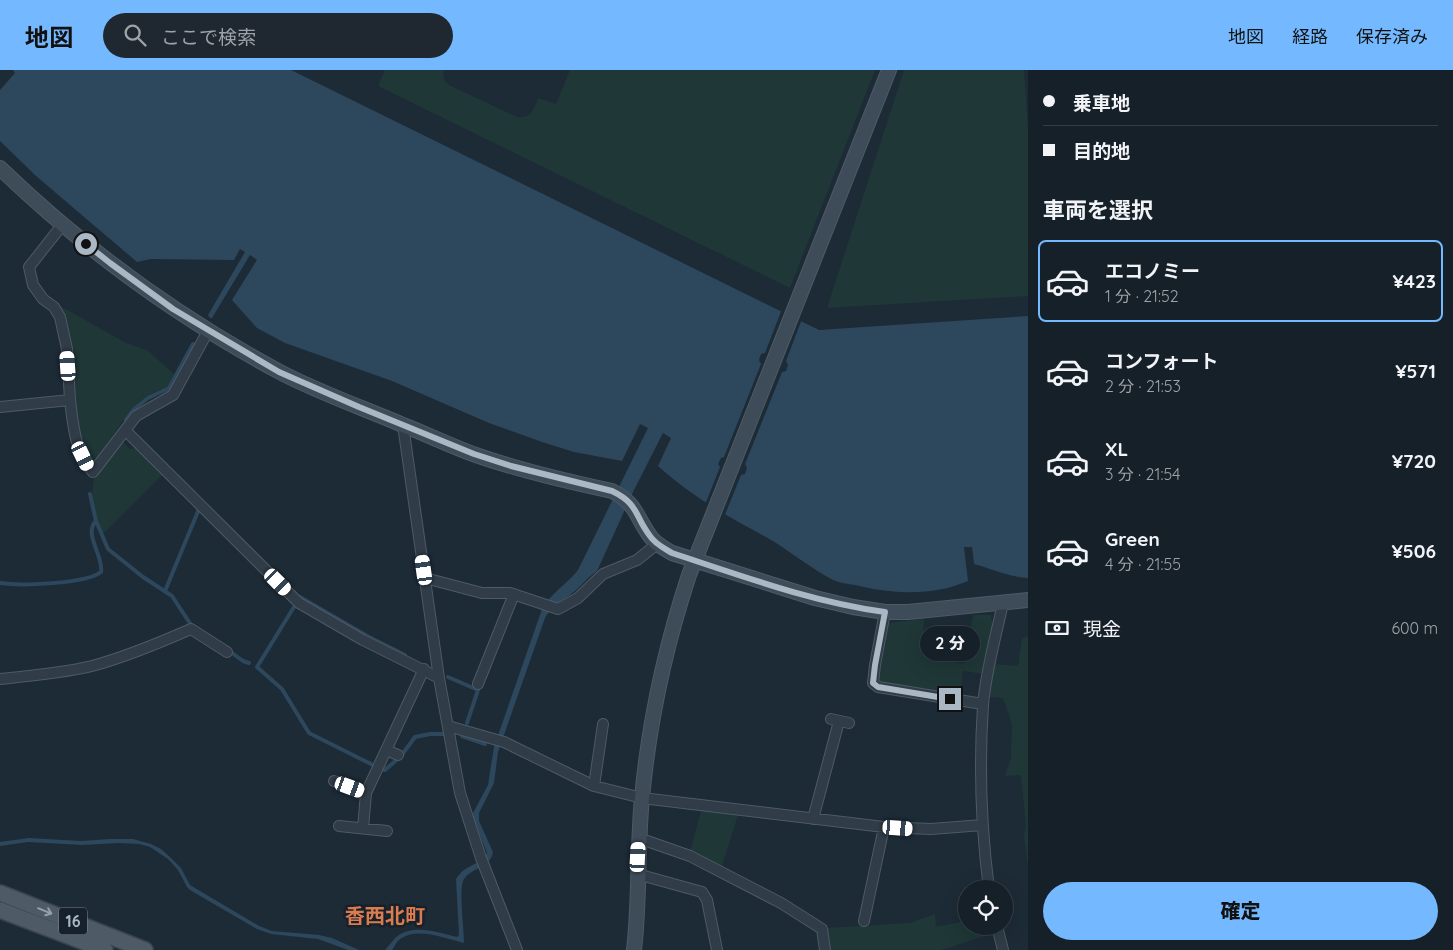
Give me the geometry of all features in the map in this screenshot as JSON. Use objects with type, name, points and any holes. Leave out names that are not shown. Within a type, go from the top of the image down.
[{"type":"main road","name":"16","points":[[0,893],[146,950]]},
{"type":"main road","name":"16","points":[[0,910],[105,950]]},
{"type":"street","points":[[634,950],[642,798],[651,729],[665,658],[682,597],[889,70]]},
{"type":"street","points":[[0,168],[63,224],[140,286],[208,331],[279,372],[483,457],[612,491],[623,496],[632,505],[650,536],[657,544],[672,553],[814,598],[885,612],[908,612],[1028,600]]},
{"type":"street","points":[[63,224],[29,267],[33,286],[43,299],[54,307],[60,317],[67,349],[74,430],[78,445],[93,472],[136,416],[173,395],[208,331]]},
{"type":"street","points":[[0,407],[70,400]]},
{"type":"street","points":[[403,425],[439,678],[460,794],[483,863],[517,950]]},
{"type":"street","points":[[126,431],[299,603],[364,640],[439,678]]},
{"type":"street","points":[[425,578],[482,593],[514,594],[558,609],[578,598],[603,574],[637,560],[657,544]]},
{"type":"street","points":[[478,684],[514,594]]},
{"type":"street","points":[[988,880],[982,825],[983,704],[1003,603]]},
{"type":"street","points":[[885,612],[873,683],[878,687],[983,704]]},
{"type":"street","points":[[0,679],[25,677],[92,666],[150,647],[191,629],[227,652]]},
{"type":"street","points":[[363,828],[366,793],[424,669]]},
{"type":"street","points":[[813,819],[840,721]]},
{"type":"street","points":[[594,786],[603,724]]},
{"type":"street","points":[[448,726],[504,742],[594,786],[642,798],[884,827],[931,829],[982,825]]},
{"type":"street","points":[[386,750],[398,755]]},
{"type":"street","points":[[334,781],[366,793]]},
{"type":"street","points":[[339,826],[387,831]]},
{"type":"street","points":[[864,921],[884,827]]},
{"type":"street","points":[[639,840],[690,856],[782,903],[822,929],[825,950]]},
{"type":"street","points":[[638,874],[702,892],[707,900],[717,950]]},
{"type":"street","points":[[999,935],[1003,950]]},
{"type":"green space","points":[[385,70],[444,70],[444,77],[449,85],[517,117],[522,117],[529,115],[538,98],[556,104],[570,70],[875,70],[790,288],[378,86]]},
{"type":"green space","points":[[904,70],[1024,70],[1028,127],[1028,296],[827,308]]},
{"type":"green space","points":[[57,304],[126,343],[147,350],[174,374],[168,386],[147,396],[133,407],[93,463],[85,452],[77,429]]},
{"type":"green space","points":[[121,440],[130,449],[138,447],[164,473],[103,534],[94,505],[93,482],[99,467]]},
{"type":"green space","points":[[973,615],[991,615],[993,629],[984,674],[963,671],[960,698],[876,682],[887,623],[924,619],[923,635],[953,640],[951,662],[964,664]]},
{"type":"green space","points":[[1028,636],[1028,865],[1024,836],[1026,827],[1021,775],[1005,776],[1011,757],[1012,724],[1003,698],[989,697],[994,664],[1018,666],[1022,638]]},
{"type":"green space","points":[[701,811],[738,815],[721,869],[690,852]]},
{"type":"green space","points":[[935,914],[936,927],[958,923],[958,935],[988,935],[941,950],[829,950],[826,928],[910,923]]},
{"type":"water","points":[[13,70],[291,70],[819,330],[1028,316],[1028,578],[974,564],[972,547],[964,547],[968,581],[949,588],[921,592],[898,592],[833,580],[775,542],[710,505],[683,487],[658,466],[671,438],[663,433],[634,490],[597,571],[555,606],[545,618],[498,752],[494,783],[479,813],[479,821],[493,852],[484,865],[470,873],[463,881],[464,943],[433,935],[416,934],[400,939],[392,950],[385,950],[399,935],[412,930],[428,930],[457,937],[459,935],[456,879],[467,868],[480,861],[487,853],[473,813],[488,785],[494,747],[542,609],[550,598],[578,570],[648,428],[640,424],[622,461],[574,452],[489,423],[392,381],[285,343],[257,328],[232,300],[257,260],[250,255],[212,318],[210,318],[208,315],[245,252],[240,249],[234,260],[151,259],[137,262],[36,176],[0,141],[0,90],[15,73]]},
{"type":"water","points":[[29,838],[81,841],[133,839],[151,844],[161,849],[181,868],[190,885],[259,926],[272,931],[332,938],[359,950],[348,950],[318,939],[271,934],[257,929],[190,890],[178,870],[168,859],[150,847],[139,844],[119,843],[82,845],[28,842],[0,846],[0,842]]},
{"type":"pier","points":[[782,309],[802,319],[786,361],[788,365],[786,371],[782,372],[745,464],[747,468],[745,474],[741,475],[724,517],[705,505],[720,467],[718,464],[721,458],[724,457],[761,364],[759,360],[761,354],[765,353]]},
{"type":"waterway","points":[[126,420],[134,409],[148,398],[169,388],[193,344]]},
{"type":"waterway","points":[[90,494],[96,521],[108,549],[143,577],[172,596],[193,628]]},
{"type":"waterway","points":[[165,591],[199,509]]},
{"type":"waterway","points":[[0,583],[37,584],[68,582],[93,576],[101,572],[100,559],[92,532],[96,521]]},
{"type":"waterway","points":[[300,597],[369,637],[405,655]]},
{"type":"waterway","points":[[294,607],[257,667],[282,689],[309,733],[373,765]]},
{"type":"waterway","points":[[228,650],[249,663]]},
{"type":"waterway","points":[[448,677],[478,690],[467,723]]},
{"type":"waterway","points":[[380,769],[385,770],[401,756],[415,737],[444,734]]},
{"type":"waterway","points":[[462,736],[485,744]]},
{"type":"district","name":"香西北町","points":[[385,915]]},
{"type":"route","points":[[86,244],[173,309],[279,372],[474,454],[511,466],[612,491],[623,496],[632,505],[650,536],[657,544],[672,553],[814,598],[885,612],[873,683],[878,687],[950,699]]}]
